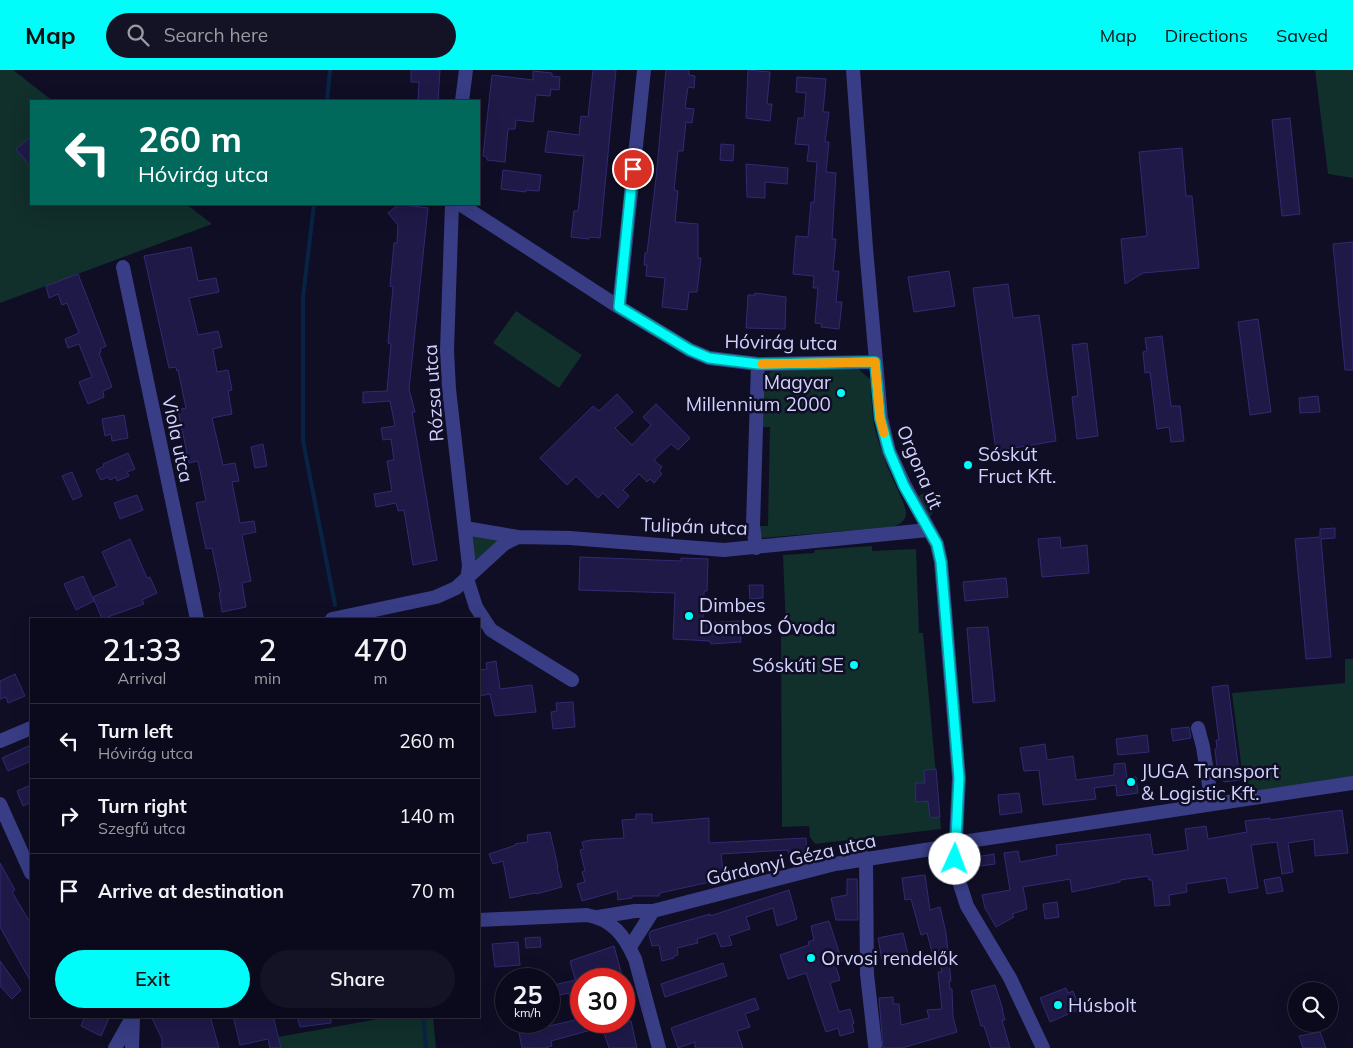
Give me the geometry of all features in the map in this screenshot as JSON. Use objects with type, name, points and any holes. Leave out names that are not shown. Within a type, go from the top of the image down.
[{"type":"street","points":[[462,100],[466,70]]},
{"type":"street","points":[[619,307],[644,70]]},
{"type":"street","name":"Orgona út","points":[[853,70],[880,418],[889,451],[904,486],[937,544],[941,562],[959,778],[956,844],[957,875],[967,906],[1010,978],[1043,1048]]},
{"type":"street","name":"Rózsa utca","points":[[452,205],[447,350],[449,389],[469,566],[467,579]]},
{"type":"street","name":"Hóvirág utca","points":[[462,205],[619,307],[690,350],[717,360],[758,364],[875,362]]},
{"type":"street","name":"Viola utca","points":[[123,267],[197,618]]},
{"type":"street","points":[[756,548],[753,525],[758,364]]},
{"type":"street","name":"Tulipán utca","points":[[465,528],[518,537],[570,538],[724,550],[928,530]]},
{"type":"street","points":[[337,618],[436,597],[456,588],[504,544],[518,537]]},
{"type":"street","points":[[467,579],[476,608],[491,630],[572,680]]},
{"type":"street","points":[[0,742],[30,728]]},
{"type":"street","points":[[1198,728],[1212,804]]},
{"type":"street","name":"Gárdonyi Géza utca","points":[[480,920],[541,916],[587,915],[598,917],[635,911],[653,911],[866,858],[1353,783]]},
{"type":"street","points":[[0,804],[30,871]]},
{"type":"street","points":[[866,858],[867,974],[875,1045]]},
{"type":"street","points":[[630,947],[653,911]]},
{"type":"street","points":[[598,917],[616,928],[630,947],[640,974],[658,1048]]},
{"type":"street","points":[[115,1048],[132,1018]]},
{"type":"street","points":[[132,1048],[133,1018]]},
{"type":"green space","points":[[0,70],[13,70],[52,100],[30,100],[30,205],[187,205],[212,224],[0,303]]},
{"type":"green space","points":[[1315,70],[1353,70],[1353,178],[1328,174]]},
{"type":"green space","points":[[516,311],[582,355],[559,388],[493,343]]},
{"type":"green space","points":[[857,368],[871,380],[875,430],[888,468],[906,509],[905,519],[891,527],[763,538],[760,535],[759,526],[768,526],[770,427],[763,427],[765,378],[770,372],[776,370]]},
{"type":"green space","points":[[928,492],[935,496],[936,499],[935,508],[929,518],[918,498],[920,495]]},
{"type":"green space","points":[[472,536],[499,539],[499,541],[478,561],[473,558]]},
{"type":"green space","name":"Sóskúti SE","points":[[872,546],[872,551],[916,549],[919,633],[923,633],[941,829],[815,844],[810,837],[809,826],[782,827],[781,635],[818,633],[818,629],[786,630],[783,555],[814,553],[815,550]]},
{"type":"green space","points":[[1345,659],[1353,659],[1353,778],[1245,795],[1232,693],[1345,683]]},
{"type":"green space","points":[[384,1018],[433,1018],[436,1048],[281,1048],[278,1037]]},
{"type":"building","points":[[411,70],[440,70],[438,100],[418,100],[419,82],[411,82]]},
{"type":"building","points":[[593,70],[616,70],[600,238],[590,237],[589,239],[571,237],[574,211],[578,211],[584,156],[545,152],[548,131],[579,135],[581,116],[588,117]]},
{"type":"building","points":[[666,70],[689,70],[689,75],[695,76],[694,88],[688,87],[685,108],[694,109],[692,123],[686,122],[683,151],[678,151],[674,190],[678,191],[675,222],[698,224],[698,258],[701,258],[697,292],[689,292],[687,310],[662,307],[665,278],[646,276],[647,265],[644,265],[656,178]]},
{"type":"building","points":[[748,70],[770,72],[767,104],[772,104],[770,121],[746,118]]},
{"type":"building","points":[[533,71],[552,73],[552,76],[560,77],[559,90],[551,89],[550,96],[536,95],[533,122],[516,120],[515,129],[508,129],[505,162],[487,160],[487,157],[483,156],[492,75],[533,80]]},
{"type":"building","points":[[797,77],[826,79],[823,112],[829,112],[825,142],[829,142],[826,172],[836,173],[832,239],[836,239],[833,271],[839,271],[836,302],[842,302],[839,329],[821,327],[822,324],[815,323],[818,288],[813,288],[814,276],[793,274],[796,236],[808,237],[811,202],[814,203],[817,162],[807,161],[809,145],[795,144],[798,118],[804,118],[806,93],[796,92]]},
{"type":"building","points":[[1290,118],[1300,214],[1282,216],[1272,120]]},
{"type":"building","points":[[30,138],[30,166],[16,149]]},
{"type":"building","points":[[721,144],[734,145],[733,161],[720,160]]},
{"type":"building","points":[[1182,148],[1186,196],[1192,196],[1199,268],[1143,273],[1125,284],[1121,239],[1147,236],[1139,152]]},
{"type":"building","points":[[746,164],[788,168],[787,184],[765,182],[765,198],[747,197]]},
{"type":"building","points":[[503,170],[541,175],[539,191],[526,190],[526,192],[501,189]]},
{"type":"building","points":[[398,205],[428,208],[409,389],[415,412],[412,412],[437,560],[413,565],[404,510],[398,511],[396,503],[376,507],[374,494],[392,491],[387,461],[394,460],[391,439],[383,440],[381,428],[395,426],[390,401],[363,403],[363,392],[387,391],[391,344],[388,343],[393,287],[390,286],[394,243],[397,243],[398,225],[388,213]]},
{"type":"building","points":[[1353,242],[1353,370],[1345,370],[1333,244]]},
{"type":"building","points":[[191,247],[198,281],[216,278],[219,292],[189,298],[198,335],[218,331],[222,347],[213,349],[217,372],[228,370],[232,390],[228,391],[232,414],[212,418],[223,465],[235,463],[239,481],[232,482],[240,523],[254,521],[256,532],[242,535],[251,581],[242,583],[246,607],[222,612],[219,593],[221,592],[212,548],[206,549],[196,503],[206,501],[198,461],[189,463],[178,410],[186,408],[178,370],[176,367],[169,368],[144,256]]},
{"type":"building","points":[[949,271],[955,306],[914,312],[908,277]]},
{"type":"building","points":[[78,274],[106,346],[100,349],[101,352],[99,353],[112,387],[103,391],[104,397],[88,404],[79,382],[92,377],[79,344],[68,348],[65,339],[79,333],[67,303],[62,305],[58,294],[49,298],[46,286]]},
{"type":"building","points":[[1008,284],[1013,318],[1039,315],[1056,441],[996,451],[973,288]]},
{"type":"building","points":[[755,293],[786,297],[785,329],[746,328],[748,295],[755,295]]},
{"type":"building","points":[[1258,319],[1271,412],[1250,415],[1238,322]]},
{"type":"building","points":[[1162,336],[1171,406],[1180,406],[1184,441],[1171,442],[1169,427],[1157,429],[1150,372],[1145,373],[1143,352],[1147,351],[1145,338]]},
{"type":"building","points":[[1087,343],[1098,436],[1077,439],[1072,397],[1078,396],[1072,345]]},
{"type":"building","points":[[617,394],[633,412],[615,428],[632,445],[651,425],[643,417],[656,404],[690,438],[678,450],[671,444],[654,460],[662,467],[659,471],[662,474],[654,483],[650,479],[647,482],[639,474],[623,490],[629,496],[618,508],[603,493],[598,498],[576,476],[567,485],[540,458],[593,406],[599,411]]},
{"type":"building","points":[[1318,396],[1320,412],[1300,413],[1299,398]]},
{"type":"building","points":[[124,415],[128,438],[112,441],[111,434],[105,436],[102,419]]},
{"type":"building","points":[[263,444],[267,466],[255,468],[251,447]]},
{"type":"building","points":[[128,453],[135,469],[127,472],[129,476],[117,481],[116,477],[110,480],[108,477],[101,480],[96,470],[104,466],[103,464]]},
{"type":"building","points":[[72,472],[82,496],[73,500],[62,476]]},
{"type":"building","points":[[137,495],[143,510],[120,519],[114,503]]},
{"type":"building","points":[[1335,528],[1335,538],[1321,539],[1331,657],[1306,659],[1295,539],[1320,537],[1320,529]]},
{"type":"building","points":[[1060,537],[1061,548],[1087,545],[1089,573],[1042,577],[1038,539]]},
{"type":"building","points":[[130,539],[147,578],[150,577],[157,593],[142,600],[144,604],[102,618],[93,597],[117,586],[102,552]]},
{"type":"building","name":"Dimbes Dombos Óvoda","points":[[580,557],[681,561],[681,558],[708,559],[703,623],[739,621],[741,642],[711,644],[710,641],[673,639],[675,593],[579,590]]},
{"type":"building","points":[[83,576],[94,601],[76,610],[64,584]]},
{"type":"building","points":[[1006,578],[1008,597],[965,601],[963,582]]},
{"type":"building","points":[[749,585],[763,585],[763,598],[750,599]]},
{"type":"building","points":[[988,627],[995,701],[973,703],[967,628]]},
{"type":"building","points":[[496,661],[500,689],[532,685],[536,712],[495,716],[490,694],[480,696],[480,670],[487,669],[486,663]]},
{"type":"building","points":[[15,674],[25,696],[8,703],[6,697],[0,699],[0,681]]},
{"type":"building","points":[[1228,685],[1240,780],[1224,782],[1220,768],[1217,768],[1215,749],[1217,748],[1216,740],[1219,740],[1212,687]]},
{"type":"building","points":[[573,702],[575,727],[553,729],[551,712],[557,711],[556,703]]},
{"type":"building","points":[[1189,727],[1191,738],[1173,741],[1171,729]]},
{"type":"building","points":[[1147,735],[1149,752],[1118,755],[1116,739]]},
{"type":"building","points":[[1045,744],[1047,760],[1073,756],[1076,780],[1114,775],[1114,764],[1125,763],[1127,778],[1136,777],[1138,793],[1117,796],[1116,785],[1094,788],[1096,799],[1043,805],[1039,770],[1024,771],[1020,748]]},
{"type":"building","points":[[30,745],[30,761],[8,771],[2,758]]},
{"type":"building","points":[[936,769],[940,817],[930,818],[928,801],[916,802],[915,783],[925,783],[924,770]]},
{"type":"building","points":[[30,785],[30,802],[23,806],[17,791]]},
{"type":"building","points":[[1019,793],[1022,812],[1000,815],[998,795]]},
{"type":"building","points":[[1342,810],[1348,853],[1315,856],[1314,839],[1288,843],[1293,872],[1282,874],[1277,842],[1251,845],[1258,888],[1229,893],[1226,878],[1186,884],[1187,892],[1169,895],[1170,905],[1155,906],[1152,880],[1149,880],[1148,876],[1120,880],[1120,882],[1072,892],[1070,879],[1023,887],[1027,909],[1012,914],[1014,917],[996,927],[985,908],[982,895],[1010,890],[1004,853],[1018,851],[1020,862],[1057,855],[1056,845],[1150,834],[1154,855],[1188,850],[1185,829],[1206,826],[1208,839],[1247,832],[1245,821],[1270,818],[1270,820]]},
{"type":"building","points":[[636,814],[652,814],[652,823],[709,818],[709,843],[806,838],[807,857],[789,859],[788,850],[721,854],[724,879],[660,893],[659,896],[632,896],[632,898],[618,900],[617,891],[582,901],[577,884],[585,882],[582,872],[585,871],[580,850],[584,849],[582,842],[624,838],[622,820],[636,819]]},
{"type":"building","points":[[550,832],[562,887],[510,898],[503,861],[493,864],[489,854],[515,844],[528,842],[527,835]]},
{"type":"building","points":[[994,854],[995,864],[965,868],[964,859]]},
{"type":"building","points":[[0,863],[15,890],[12,892],[30,922],[30,980],[0,927]]},
{"type":"building","points":[[925,875],[930,910],[940,907],[946,933],[953,1017],[957,1032],[902,1048],[883,1048],[879,998],[893,997],[893,1004],[899,1004],[901,1025],[929,1018],[927,1010],[942,1009],[938,972],[942,972],[939,958],[934,959],[927,933],[921,935],[911,899],[905,900],[902,878]]},
{"type":"building","points":[[1280,877],[1283,891],[1267,894],[1264,880]]},
{"type":"building","points":[[847,879],[857,879],[858,920],[836,920],[831,898],[847,895]]},
{"type":"building","points":[[789,890],[797,919],[777,926],[773,908],[746,917],[750,929],[729,936],[732,945],[721,947],[716,933],[697,939],[698,943],[677,948],[678,955],[662,961],[659,945],[652,946],[649,934],[651,931],[710,914],[710,916]]},
{"type":"building","points":[[1057,902],[1059,917],[1045,919],[1043,904]]},
{"type":"building","points":[[829,921],[842,961],[835,964],[840,980],[830,983],[839,1012],[850,1009],[854,1023],[852,1024],[854,1032],[840,1036],[838,1028],[826,1032],[806,973],[788,979],[780,955],[809,945],[808,942],[814,940],[811,926]]},
{"type":"building","points":[[903,933],[908,954],[882,960],[878,938]]},
{"type":"building","points":[[540,937],[541,947],[526,948],[525,938]]},
{"type":"building","points":[[518,942],[520,965],[495,967],[492,944]]},
{"type":"building","points":[[614,946],[620,968],[572,968],[570,961]]},
{"type":"building","points":[[0,961],[21,990],[12,999],[0,986]]},
{"type":"building","points":[[723,963],[727,976],[665,997],[661,984]]},
{"type":"building","points":[[570,981],[570,998],[569,993],[560,995],[560,984]]},
{"type":"building","points":[[995,985],[1003,1010],[1005,1020],[1002,1020],[1010,1048],[991,1048],[984,1026],[981,1026],[971,991]]},
{"type":"building","name":"Húsbolt","points":[[1066,988],[1068,993],[1073,991],[1080,1009],[1050,1022],[1040,998]]},
{"type":"building","points":[[755,998],[759,1009],[745,1014],[750,1027],[737,1031],[743,1048],[695,1048],[695,1042],[678,1048],[671,1028]]},
{"type":"building","points":[[84,1018],[109,1018],[101,1036],[81,1026]]},
{"type":"building","points":[[152,1018],[211,1018],[219,1048],[162,1048],[162,1039]]},
{"type":"building","points":[[233,1018],[274,1018],[281,1048],[270,1048],[268,1039],[240,1045]]},
{"type":"building","points":[[298,1018],[331,1018],[331,1023],[300,1027]]},
{"type":"building","points":[[570,1021],[570,1033],[580,1033],[551,1041],[552,1046],[545,1048],[522,1048],[519,1033],[560,1033],[560,1023]]},
{"type":"building","points":[[1320,1032],[1326,1048],[1303,1048],[1299,1036]]},
{"type":"building","points":[[604,1033],[634,1033],[637,1048],[609,1048]]},
{"type":"waterway","points":[[327,100],[330,70]]},
{"type":"waterway","points":[[314,205],[303,297],[303,441],[335,605]]},
{"type":"waterway","points":[[423,1018],[426,1048]]},
{"type":"slow traffic","points":[[762,364],[875,362],[880,418],[884,433]]},
{"type":"place","name":"Magyar Millennium 2000","points":[[841,393]]},
{"type":"place","name":"Sóskút Fruct Kft.","points":[[968,465]]},
{"type":"place","name":"Dimbes Dombos Óvoda","points":[[689,616]]},
{"type":"place","name":"Sóskúti SE","points":[[854,665]]},
{"type":"place","name":"JUGA Transport & Logistic Kft.","points":[[1131,782]]},
{"type":"place","name":"Orvosi rendelők","points":[[811,958]]},
{"type":"place","name":"Húsbolt","points":[[1058,1005]]},
{"type":"route","points":[[633,169],[619,307],[690,350],[709,358],[758,364],[875,362],[880,418],[889,451],[904,486],[937,544],[941,562],[959,778],[955,859]]}]
